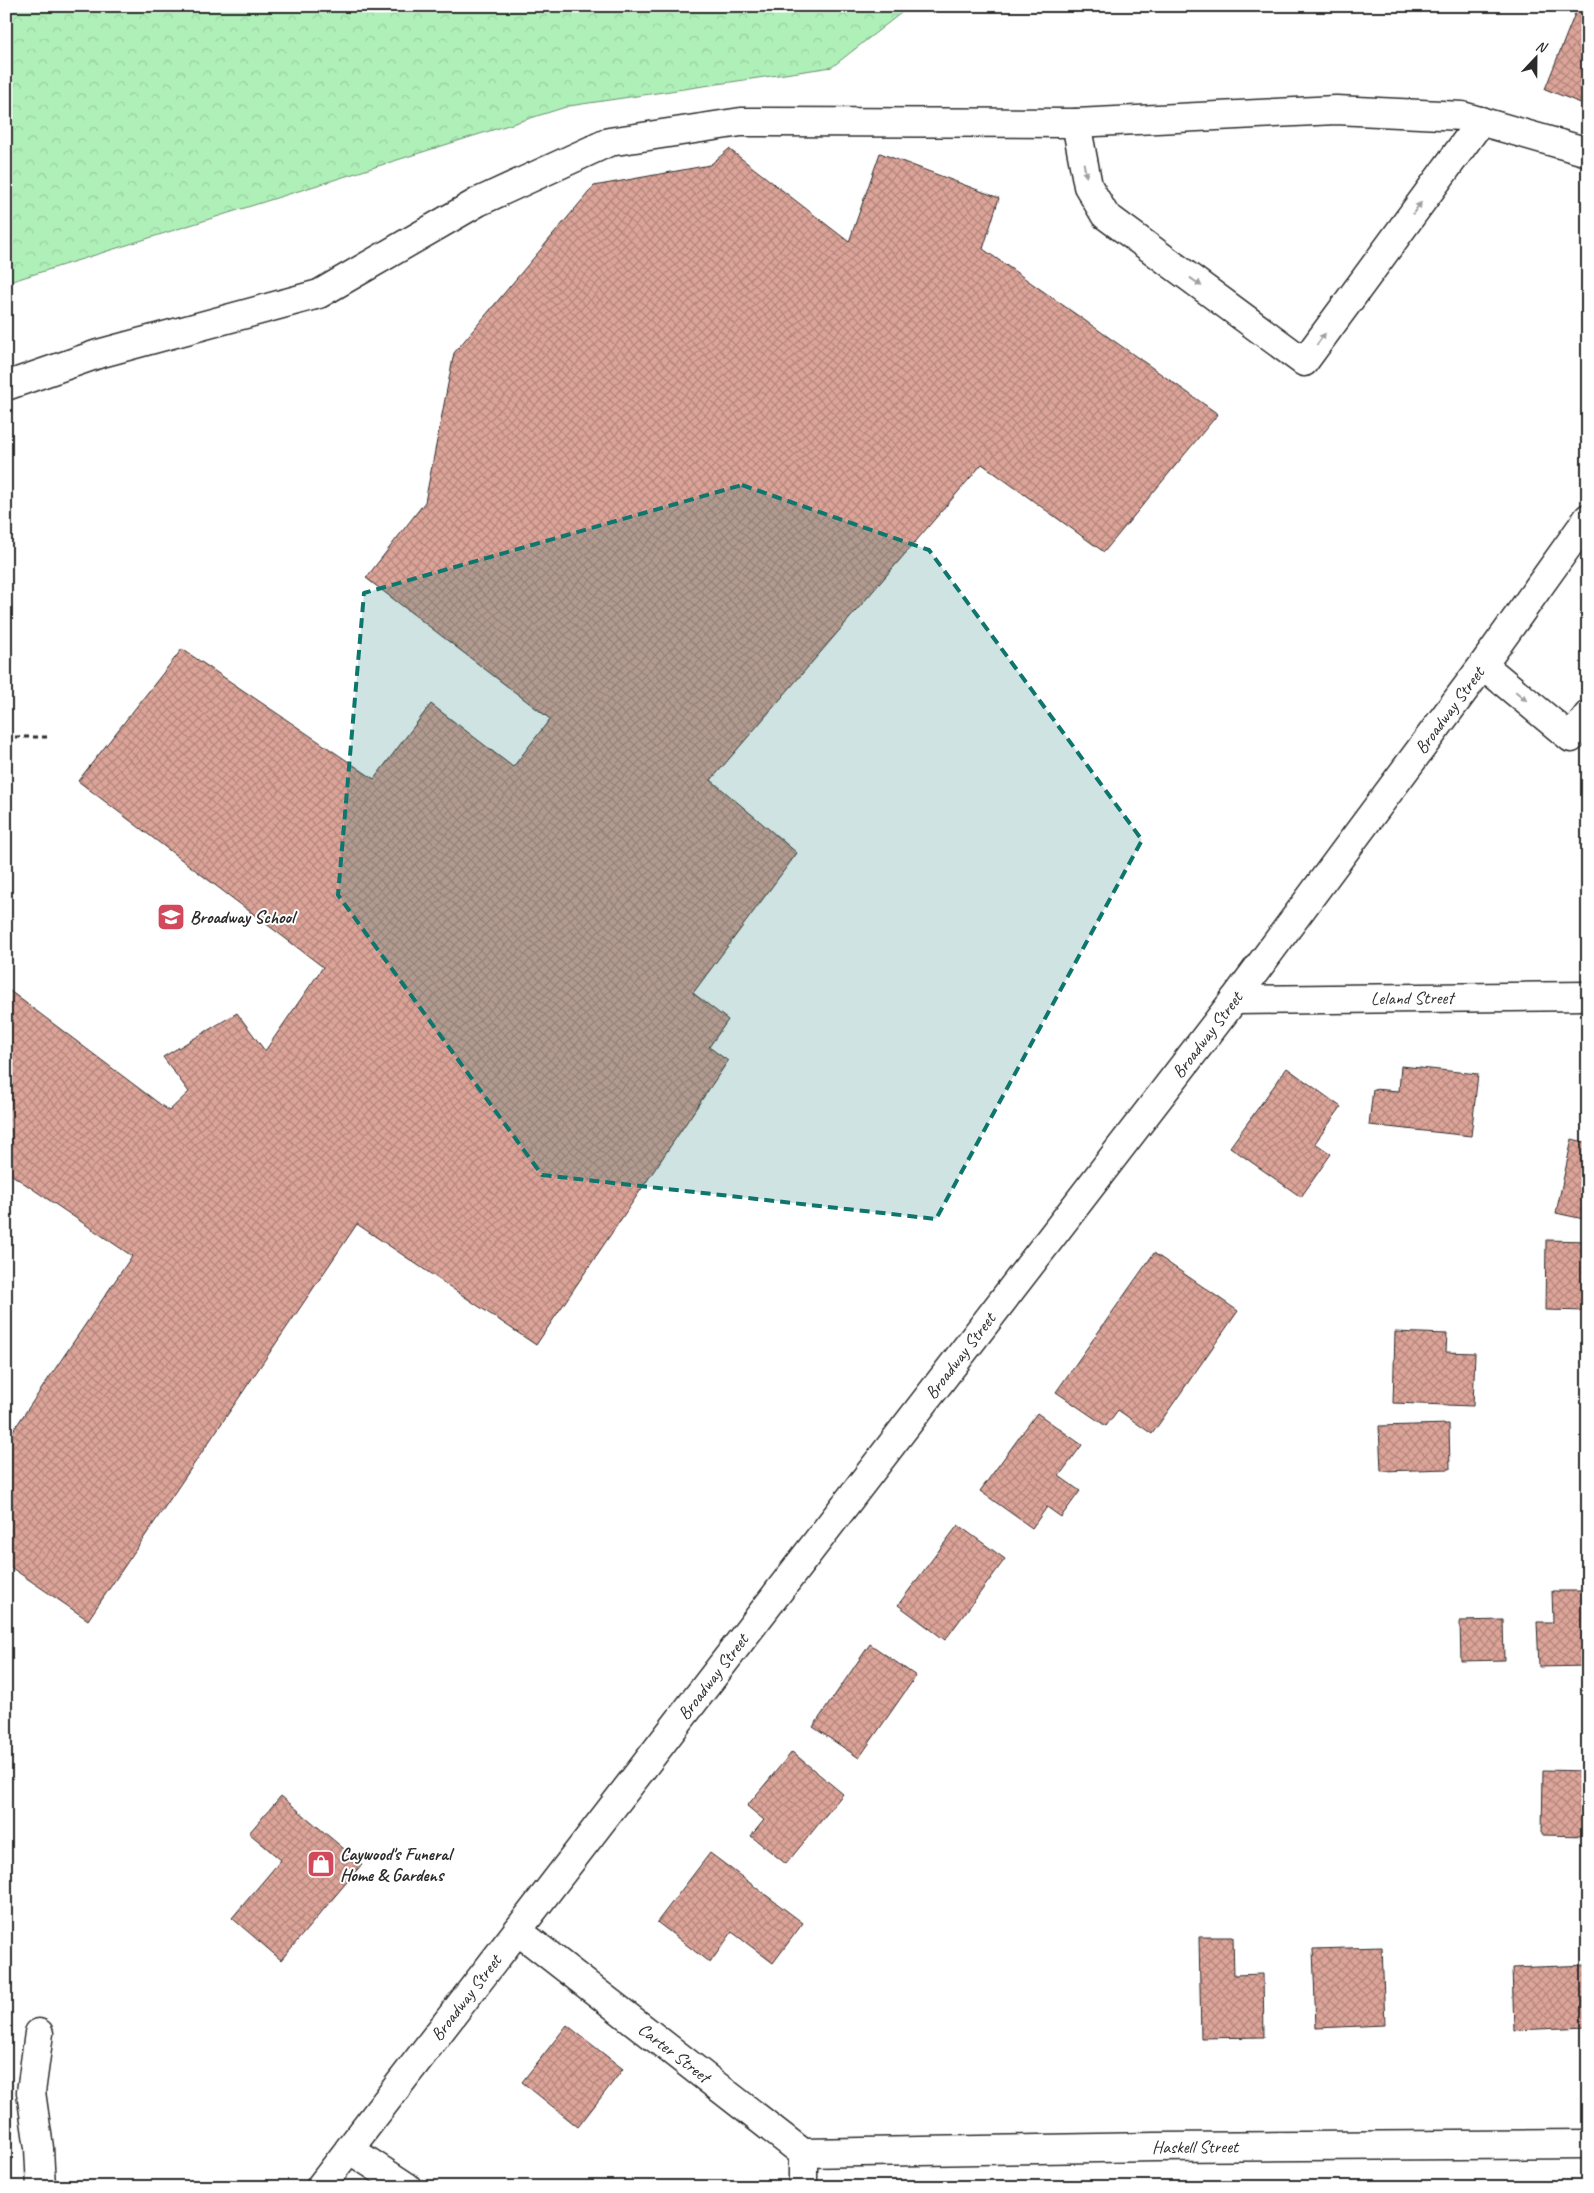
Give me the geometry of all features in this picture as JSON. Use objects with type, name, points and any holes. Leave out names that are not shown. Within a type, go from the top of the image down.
[{"type":"street","points":[[6,386],[98,354],[319,294],[478,202],[608,142],[741,122],[1076,122],[1336,110],[1462,116],[1588,152]]},
{"type":"street","points":[[1076,122],[1088,186],[1105,215],[1304,362],[1481,121]]},
{"type":"street","name":"Broadway Street","points":[[320,2187],[1234,1000],[1484,665],[1588,518]]},
{"type":"street","points":[[1484,665],[1579,744],[1588,715]]},
{"type":"street","name":"Leland Street","points":[[1234,1000],[1588,996]]},
{"type":"street","name":"Carter Street","points":[[518,1931],[803,2153]]},
{"type":"street","points":[[39,2033],[31,2092],[41,2187]]},
{"type":"street","name":"Haskell Street","points":[[803,2153],[1155,2147],[1588,2144]]},
{"type":"street","points":[[350,2149],[407,2187]]},
{"type":"street","points":[[803,2153],[803,2187]]},
{"type":"path","points":[[6,737],[47,737]]},
{"type":"highlighted area","points":[[742,485],[929,550],[1142,840],[936,1219],[542,1175],[338,895],[364,593]]},
{"type":"green space","points":[[6,6],[910,6],[832,67],[569,106],[6,283]]},
{"type":"building","points":[[1578,6],[1588,6],[1588,106],[1545,89]]},
{"type":"building","points":[[729,149],[849,242],[880,153],[999,198],[983,249],[1218,414],[1104,552],[982,464],[711,780],[797,853],[693,993],[728,1020],[709,1047],[728,1061],[536,1345],[357,1224],[88,1620],[6,1564],[6,1441],[132,1256],[6,1171],[6,988],[169,1111],[189,1092],[163,1057],[237,1013],[265,1051],[323,967],[78,781],[182,649],[374,779],[431,704],[513,767],[550,719],[366,578],[425,502],[454,353],[594,186],[710,165]]},
{"type":"building","points":[[1401,1066],[1478,1074],[1471,1136],[1369,1125],[1373,1089],[1399,1091]]},
{"type":"building","points":[[1287,1068],[1341,1107],[1315,1143],[1331,1154],[1301,1197],[1230,1147]]},
{"type":"building","points":[[1572,1139],[1588,1143],[1588,1220],[1556,1213]]},
{"type":"building","points":[[1546,1240],[1588,1241],[1588,1311],[1545,1310]]},
{"type":"building","points":[[1154,1253],[1238,1311],[1152,1434],[1118,1410],[1106,1426],[1056,1392]]},
{"type":"building","points":[[1395,1332],[1447,1334],[1446,1352],[1475,1353],[1473,1406],[1393,1403]]},
{"type":"building","points":[[1037,1413],[1082,1445],[1059,1476],[1080,1491],[1061,1517],[1047,1507],[1032,1528],[980,1491]]},
{"type":"building","points":[[1449,1424],[1450,1469],[1381,1471],[1379,1426]]},
{"type":"building","points":[[958,1525],[1005,1559],[945,1640],[898,1605]]},
{"type":"building","points":[[1552,1591],[1588,1591],[1588,1666],[1539,1667],[1537,1622],[1553,1622]]},
{"type":"building","points":[[1503,1620],[1504,1660],[1461,1661],[1460,1621]]},
{"type":"building","points":[[870,1644],[916,1676],[859,1758],[813,1727]]},
{"type":"building","points":[[792,1752],[843,1794],[786,1864],[751,1836],[764,1820],[747,1806]]},
{"type":"building","points":[[1543,1770],[1588,1771],[1588,1836],[1542,1835]]},
{"type":"building","points":[[281,1796],[362,1864],[281,1960],[232,1918],[281,1860],[249,1833]]},
{"type":"building","points":[[710,1853],[803,1923],[773,1963],[732,1932],[710,1963],[657,1922]]},
{"type":"building","points":[[1199,1937],[1233,1937],[1234,1975],[1263,1974],[1264,2037],[1201,2038]]},
{"type":"building","points":[[1382,1947],[1385,2025],[1316,2028],[1313,1949]]},
{"type":"building","points":[[1588,1965],[1588,2027],[1514,2030],[1512,1968]]},
{"type":"building","points":[[567,2025],[623,2069],[578,2127],[522,2082]]},
{"type":"place","name":"Broadway School","points":[[171,917]]},
{"type":"place","name":"Caywood's Funeral Home & Gardens","points":[[321,1864]]}]
